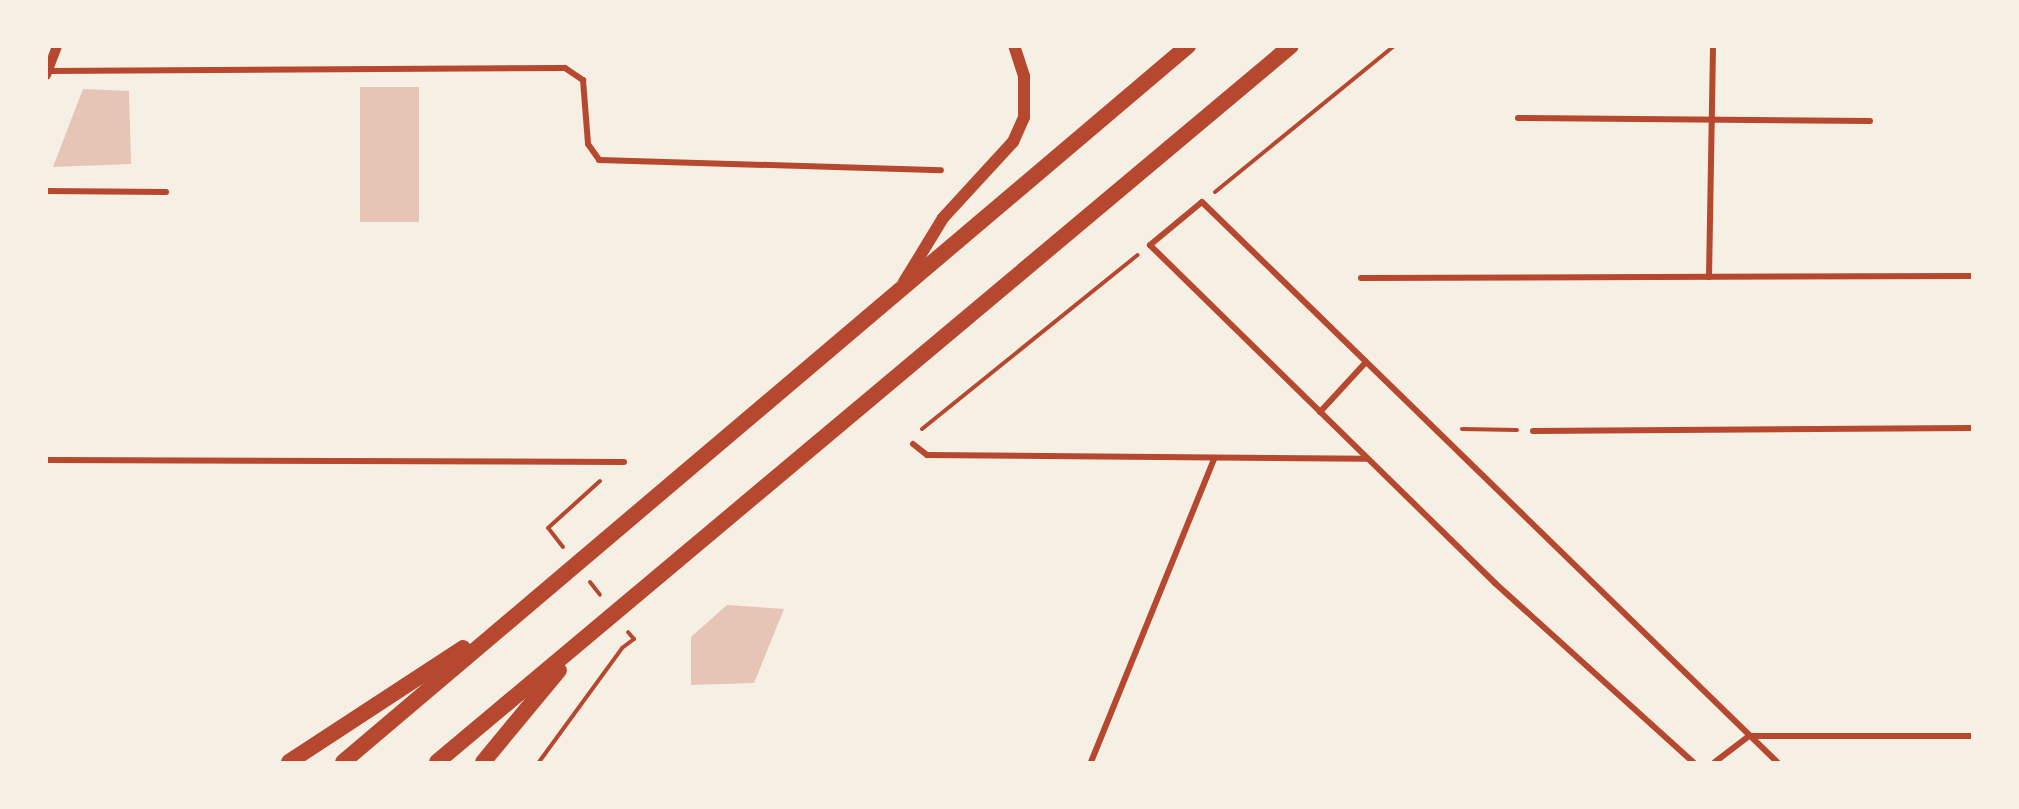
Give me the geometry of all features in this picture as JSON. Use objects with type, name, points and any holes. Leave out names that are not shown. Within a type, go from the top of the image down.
[{"type":"highway","points":[[343,762],[1188,46]]},
{"type":"highway","points":[[437,762],[1291,46]]},
{"type":"highway","points":[[289,762],[517,614]]},
{"type":"highway","points":[[483,762],[585,640]]},
{"type":"main road","points":[[899,290],[943,218],[992,168],[1021,125],[1026,99],[1014,46]]},
{"type":"street","points":[[57,46],[47,73],[565,68],[583,80],[588,144],[599,160],[940,170]]},
{"type":"street","points":[[1709,277],[1713,46]]},
{"type":"street","points":[[1518,118],[1870,121]]},
{"type":"street","points":[[46,191],[166,192]]},
{"type":"street","points":[[1693,762],[1495,584],[1150,245],[1202,202],[1430,429],[1777,762]]},
{"type":"street","points":[[1361,278],[1972,276]]},
{"type":"street","points":[[1320,412],[1365,363]]},
{"type":"street","points":[[1533,431],[1972,428]]},
{"type":"street","points":[[913,444],[927,455],[1367,459]]},
{"type":"street","points":[[1091,762],[1214,459]]},
{"type":"street","points":[[46,460],[624,462]]},
{"type":"street","points":[[1715,762],[1749,736],[1972,736]]},
{"type":"path","points":[[1202,202],[1394,46]]},
{"type":"path","points":[[913,444],[922,429],[1150,245]]},
{"type":"path","points":[[1430,429],[1533,431]]},
{"type":"path","points":[[548,528],[579,498]]},
{"type":"path","points":[[539,762],[622,648],[634,639]]},
{"type":"building","points":[[360,87],[419,87],[419,222],[360,222]]},
{"type":"building","points":[[83,89],[129,91],[131,164],[53,167]]},
{"type":"building","points":[[727,605],[784,609],[754,683],[691,685],[691,637]]}]
